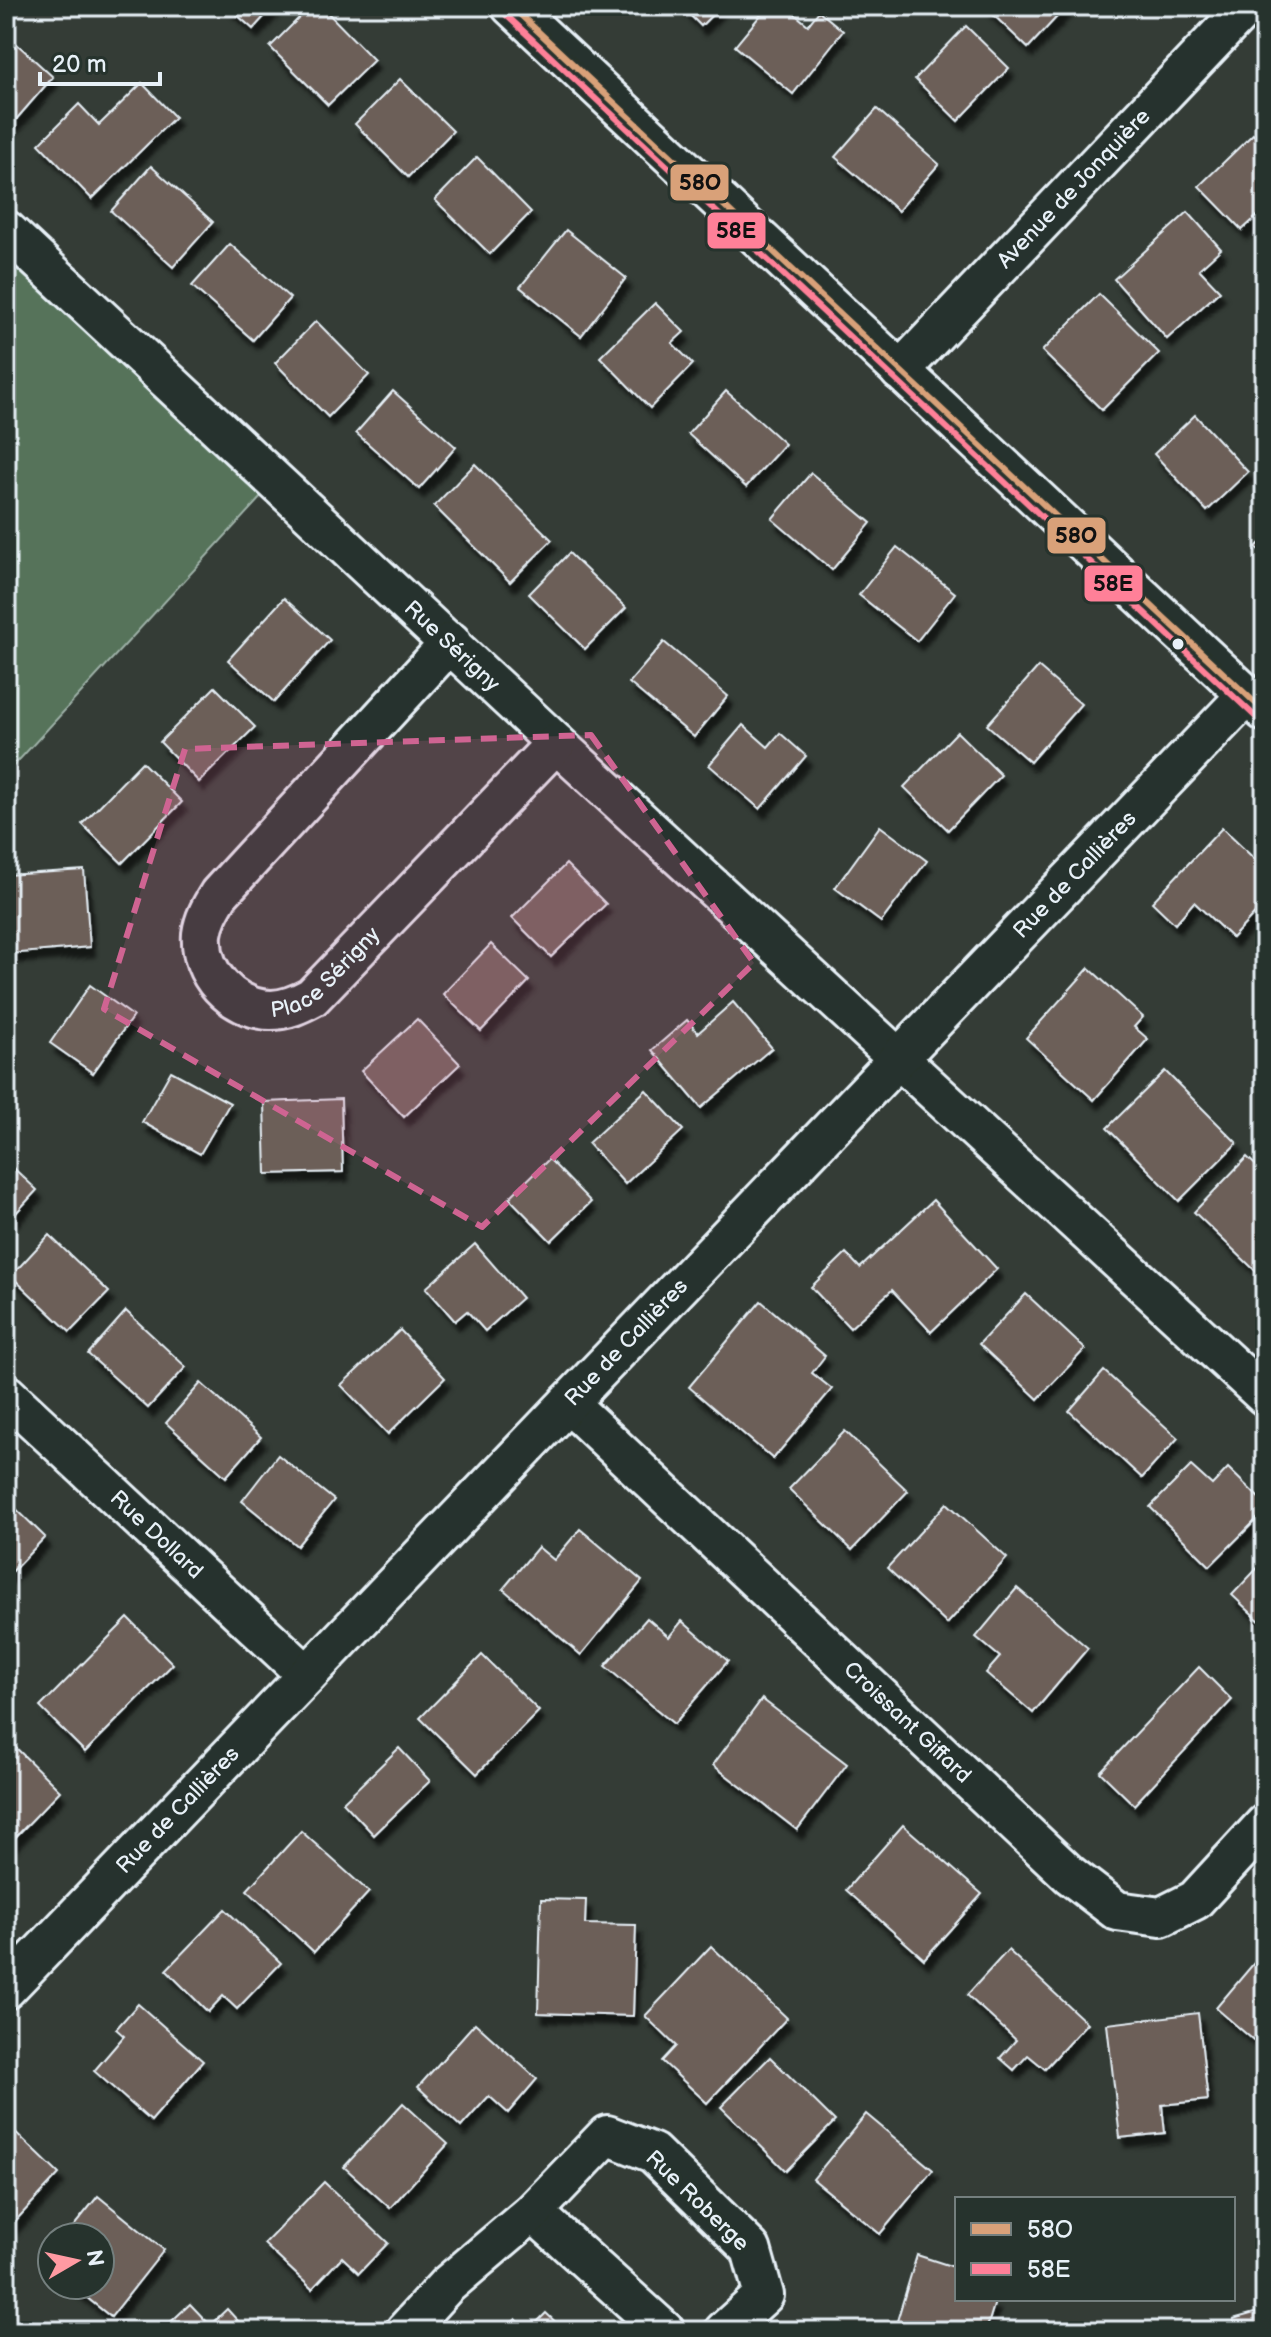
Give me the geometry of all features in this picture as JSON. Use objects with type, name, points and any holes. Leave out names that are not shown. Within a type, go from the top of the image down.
[{"type":"street","points":[[511,6],[1256,704]]},
{"type":"street","points":[[1249,6],[1265,21]]},
{"type":"street","name":"Avenue de Jonquière","points":[[900,371],[1249,6]]},
{"type":"street","name":"Rue Sérigny","points":[[6,230],[899,1059]]},
{"type":"street","name":"Place Sérigny","points":[[451,642],[219,894],[207,913],[202,935],[204,957],[213,978],[229,995],[248,1006],[270,1010],[292,1007],[312,997],[556,743]]},
{"type":"street","name":"Rue de Callières","points":[[6,1989],[899,1059],[1256,704]]},
{"type":"street","points":[[899,1059],[1265,1396]]},
{"type":"street","name":"Rue Dollard","points":[[6,1394],[307,1675]]},
{"type":"street","name":"Croissant Giffard","points":[[568,1403],[1070,1875],[1117,1911],[1161,1917],[1195,1900],[1265,1824]]},
{"type":"street","name":"Rue Roberge","points":[[405,2331],[446,2286],[533,2212],[607,2135],[653,2153],[751,2249],[764,2295],[724,2331]]},
{"type":"street","points":[[533,2212],[665,2331]]},
{"type":"highlighted area","points":[[591,735],[754,963],[482,1227],[104,1009],[185,749]]},
{"type":"green space","points":[[6,259],[262,496],[9,771],[6,769]]},
{"type":"building","points":[[227,6],[274,6],[253,29]]},
{"type":"building","points":[[311,6],[321,6],[374,60],[328,105],[270,47]]},
{"type":"building","points":[[681,6],[721,6],[701,26]]},
{"type":"building","points":[[768,6],[785,6],[808,25],[819,11],[843,31],[793,94],[735,46]]},
{"type":"building","points":[[984,6],[1067,6],[1028,48]]},
{"type":"building","points":[[966,26],[1009,68],[958,121],[915,79]]},
{"type":"building","points":[[6,34],[53,77],[13,123],[6,117]]},
{"type":"building","points":[[400,79],[453,131],[408,177],[355,124]]},
{"type":"building","points":[[142,83],[175,117],[92,199],[39,144],[79,104],[99,125]]},
{"type":"building","points":[[877,109],[939,164],[898,211],[835,157]]},
{"type":"building","points":[[1253,134],[1265,146],[1265,209],[1242,230],[1199,186]]},
{"type":"building","points":[[477,157],[531,212],[490,254],[435,200]]},
{"type":"building","points":[[151,166],[213,222],[173,267],[111,211]]},
{"type":"building","points":[[1188,212],[1221,249],[1199,269],[1220,291],[1167,339],[1114,279]]},
{"type":"building","points":[[566,230],[626,278],[581,336],[520,287]]},
{"type":"building","points":[[230,244],[290,298],[253,340],[192,286]]},
{"type":"building","points":[[1099,294],[1159,353],[1102,410],[1042,351]]},
{"type":"building","points":[[655,303],[684,332],[672,343],[693,364],[650,408],[600,357]]},
{"type":"building","points":[[316,321],[369,375],[328,417],[275,363]]},
{"type":"building","points":[[393,391],[456,447],[419,489],[356,433]]},
{"type":"building","points":[[726,391],[785,444],[746,487],[688,434]]},
{"type":"building","points":[[1195,415],[1248,472],[1207,511],[1154,454]]},
{"type":"building","points":[[475,464],[552,540],[510,582],[434,506]]},
{"type":"building","points":[[811,473],[871,523],[832,570],[772,519]]},
{"type":"building","points":[[1265,538],[1265,556],[1256,547]]},
{"type":"building","points":[[897,547],[955,593],[917,641],[859,595]]},
{"type":"building","points":[[569,553],[626,608],[585,649],[529,594]]},
{"type":"building","points":[[284,598],[330,640],[274,702],[228,660]]},
{"type":"building","points":[[664,642],[728,696],[694,737],[629,683]]},
{"type":"building","points":[[1038,667],[1081,704],[1030,762],[987,725]]},
{"type":"building","points":[[215,687],[255,727],[199,782],[160,742]]},
{"type":"building","points":[[743,725],[768,747],[780,733],[806,756],[760,809],[709,765]]},
{"type":"building","points":[[957,732],[1001,775],[948,830],[904,787]]},
{"type":"building","points":[[142,762],[182,802],[122,863],[82,824]]},
{"type":"building","points":[[880,826],[927,861],[881,922],[835,888]]},
{"type":"building","points":[[1222,828],[1265,869],[1265,903],[1232,938],[1194,902],[1175,924],[1152,902]]},
{"type":"building","points":[[566,864],[606,904],[551,957],[512,918]]},
{"type":"building","points":[[84,870],[90,947],[9,954],[6,875]]},
{"type":"building","points":[[491,944],[529,981],[481,1031],[443,994]]},
{"type":"building","points":[[1265,952],[1265,971],[1256,963]]},
{"type":"building","points":[[1089,968],[1143,1017],[1134,1027],[1148,1039],[1094,1100],[1026,1038]]},
{"type":"building","points":[[90,985],[133,1016],[93,1073],[50,1043]]},
{"type":"building","points":[[733,1002],[772,1048],[701,1108],[652,1050],[687,1020],[698,1033]]},
{"type":"building","points":[[417,1019],[460,1064],[404,1117],[361,1071]]},
{"type":"building","points":[[171,1071],[230,1103],[200,1154],[142,1122]]},
{"type":"building","points":[[1165,1071],[1237,1143],[1179,1201],[1107,1128]]},
{"type":"building","points":[[646,1090],[683,1130],[625,1184],[588,1143]]},
{"type":"building","points":[[341,1099],[343,1172],[266,1174],[264,1102]]},
{"type":"building","points":[[1247,1157],[1265,1174],[1265,1280],[1194,1212]]},
{"type":"building","points":[[549,1159],[591,1202],[551,1241],[509,1198]]},
{"type":"building","points":[[8,1163],[37,1190],[6,1224],[6,1165]]},
{"type":"building","points":[[933,1200],[997,1269],[931,1332],[892,1290],[850,1328],[811,1287],[846,1253],[860,1268]]},
{"type":"building","points":[[49,1235],[109,1292],[70,1332],[11,1276]]},
{"type":"building","points":[[475,1244],[522,1298],[485,1331],[467,1311],[455,1321],[426,1288]]},
{"type":"building","points":[[1026,1294],[1085,1349],[1038,1399],[979,1344]]},
{"type":"building","points":[[761,1301],[825,1356],[812,1373],[832,1389],[773,1459],[689,1387]]},
{"type":"building","points":[[126,1311],[186,1367],[148,1408],[88,1354]]},
{"type":"building","points":[[400,1330],[445,1378],[388,1434],[341,1385]]},
{"type":"building","points":[[1104,1371],[1178,1438],[1142,1478],[1069,1411]]},
{"type":"building","points":[[201,1383],[261,1437],[226,1477],[166,1423]]},
{"type":"building","points":[[845,1431],[908,1491],[852,1550],[789,1489]]},
{"type":"building","points":[[278,1455],[334,1500],[297,1546],[242,1501]]},
{"type":"building","points":[[1191,1466],[1212,1485],[1228,1468],[1265,1504],[1265,1511],[1210,1566],[1150,1507]]},
{"type":"building","points":[[6,1499],[45,1537],[9,1575],[6,1573]]},
{"type":"building","points":[[947,1503],[1007,1558],[947,1624],[887,1568]]},
{"type":"building","points":[[580,1529],[642,1581],[581,1655],[503,1589],[538,1547],[554,1560]]},
{"type":"building","points":[[1265,1560],[1265,1626],[1232,1595]]},
{"type":"building","points":[[1017,1588],[1088,1648],[1033,1713],[986,1673],[1000,1657],[976,1637]]},
{"type":"building","points":[[128,1618],[173,1664],[85,1752],[40,1707]]},
{"type":"building","points":[[647,1618],[669,1637],[682,1621],[728,1661],[674,1724],[605,1666]]},
{"type":"building","points":[[482,1655],[539,1711],[477,1774],[420,1718]]},
{"type":"building","points":[[1199,1667],[1232,1700],[1134,1805],[1100,1772]]},
{"type":"building","points":[[762,1699],[847,1764],[797,1830],[713,1765]]},
{"type":"building","points":[[6,1738],[60,1791],[6,1847]]},
{"type":"building","points":[[399,1748],[430,1781],[374,1835],[343,1802]]},
{"type":"building","points":[[903,1825],[982,1894],[924,1959],[846,1890]]},
{"type":"building","points":[[301,1831],[369,1892],[314,1952],[247,1890]]},
{"type":"building","points":[[541,1899],[586,1900],[585,1924],[636,1925],[633,2016],[538,2013]]},
{"type":"building","points":[[225,1909],[281,1963],[237,2009],[223,1996],[208,2012],[166,1970]]},
{"type":"building","points":[[711,1946],[787,2018],[707,2103],[662,2061],[676,2046],[645,2016]]},
{"type":"building","points":[[1008,1950],[1087,2023],[1045,2069],[1028,2055],[1014,2070],[1000,2058],[1016,2040],[967,1995]]},
{"type":"building","points":[[1265,1950],[1265,2050],[1216,2008]]},
{"type":"building","points":[[138,2004],[203,2061],[151,2121],[94,2071],[124,2036],[116,2029]]},
{"type":"building","points":[[1198,2013],[1208,2100],[1162,2105],[1165,2133],[1120,2138],[1107,2024]]},
{"type":"building","points":[[475,2023],[537,2079],[508,2113],[489,2096],[461,2127],[418,2087]]},
{"type":"building","points":[[770,2057],[835,2121],[786,2171],[721,2107]]},
{"type":"building","points":[[403,2103],[448,2144],[390,2208],[344,2167]]},
{"type":"building","points":[[866,2114],[933,2170],[880,2234],[813,2179]]},
{"type":"building","points":[[6,2123],[59,2174],[6,2231]]},
{"type":"building","points":[[324,2182],[388,2243],[359,2273],[342,2257],[312,2289],[264,2244]]},
{"type":"building","points":[[98,2196],[164,2250],[111,2317],[91,2301],[116,2301],[116,2221],[78,2221]]},
{"type":"building","points":[[917,2255],[955,2267],[955,2301],[995,2302],[986,2331],[894,2331]]},
{"type":"building","points":[[190,2304],[210,2325],[227,2309],[247,2331],[161,2331]]},
{"type":"building","points":[[1265,2310],[1265,2331],[1236,2331],[1233,2319]]},
{"type":"building","points":[[546,2313],[565,2331],[528,2331]]},
{"type":"building","points":[[516,2319],[527,2331],[503,2331]]},
{"type":"transit line","name":"58O","points":[[511,6],[1265,712]]},
{"type":"transit line","name":"58E","points":[[504,13],[1258,719]]}]
